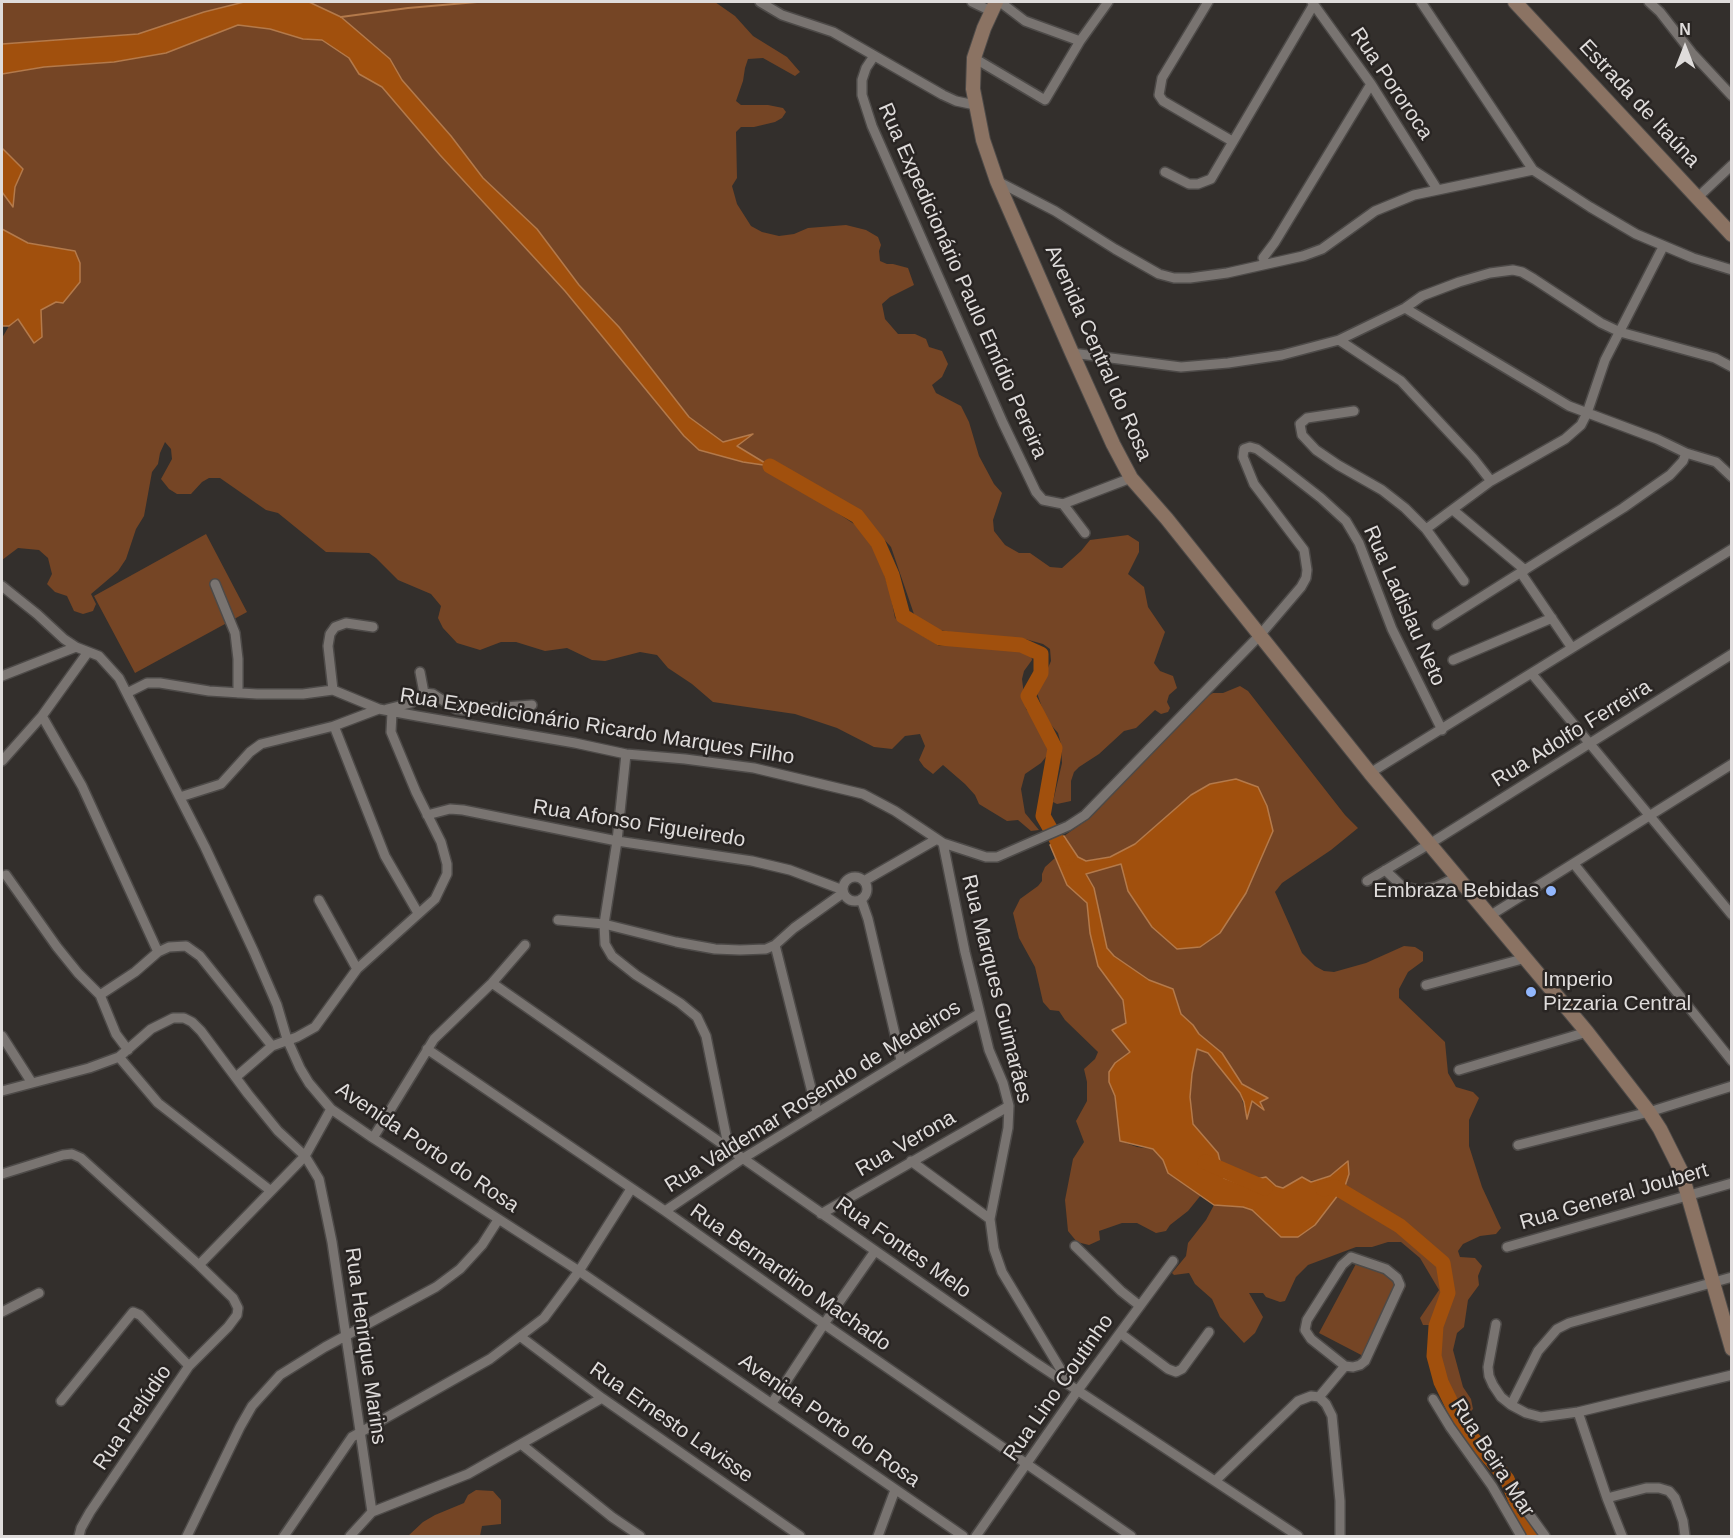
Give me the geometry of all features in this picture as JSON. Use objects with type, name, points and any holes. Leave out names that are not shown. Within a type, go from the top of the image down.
[{"type":"street","points":[[760,2],[782,15],[833,32],[956,101],[975,105]]},
{"type":"street","points":[[972,2],[996,5],[1025,21],[1080,42]]},
{"type":"street","points":[[974,58],[1045,100],[1080,42],[1108,2]]},
{"type":"street","points":[[1208,2],[1162,78],[1159,95],[1163,101],[1232,141]]},
{"type":"street","points":[[1423,2],[1533,170],[1590,207],[1663,247],[1731,270]]},
{"type":"street","name":"Estrada de Itaúna","points":[[1515,2],[1731,235]]},
{"type":"street","points":[[1649,2],[1731,96]]},
{"type":"street","points":[[1165,172],[1189,184],[1205,182],[1211,178],[1313,3]]},
{"type":"street","name":"Rua Pororoca","points":[[1313,3],[1371,84],[1437,189]]},
{"type":"street","name":"Avenida Central do Rosa","points":[[996,5],[974,58],[975,105],[983,140],[997,181],[1072,353],[1131,478],[1167,519],[1370,772],[1587,1032],[1649,1112],[1670,1148],[1688,1195],[1731,1349]]},
{"type":"street","name":"Rua Expedicionário Paulo Emídio Pereira","points":[[874,56],[864,74],[862,96],[888,163],[1003,423],[1036,492],[1043,500],[1063,504],[1085,533]]},
{"type":"street","points":[[1263,258],[1371,84]]},
{"type":"street","points":[[1697,198],[1731,165]]},
{"type":"street","points":[[997,181],[1054,211],[1159,274],[1174,278],[1190,278],[1227,273],[1303,256],[1322,249],[1375,211],[1414,195],[1533,170]]},
{"type":"street","points":[[1426,529],[1491,481],[1574,433],[1587,413],[1605,360],[1663,247]]},
{"type":"street","points":[[1072,353],[1181,367],[1282,355],[1339,340],[1405,308],[1422,296],[1459,282],[1490,273],[1513,270],[1528,276],[1601,323],[1620,332],[1715,358],[1731,367]]},
{"type":"street","points":[[1405,308],[1569,406],[1657,439],[1686,453],[1716,462],[1731,477]]},
{"type":"street","points":[[1339,340],[1401,381],[1473,458],[1491,481]]},
{"type":"street","points":[[1354,411],[1307,418],[1300,424],[1302,435],[1317,450],[1338,465],[1382,490],[1406,508],[1426,529],[1464,581]]},
{"type":"street","name":"Rua Ladislau Neto","points":[[1260,636],[1301,587],[1307,570],[1304,550],[1254,484],[1244,463],[1242,452],[1250,447],[1257,449],[1280,466],[1346,521],[1359,543],[1392,629],[1442,730]]},
{"type":"street","points":[[1437,625],[1623,508],[1671,475],[1683,461],[1686,453]]},
{"type":"street","points":[[1063,504],[1131,478]]},
{"type":"street","points":[[1453,510],[1523,572],[1572,648]]},
{"type":"street","points":[[1370,772],[1442,730],[1731,549]]},
{"type":"street","points":[[215,584],[235,633],[238,693]]},
{"type":"street","name":"Avenida Porto do Rosa","points":[[2,586],[75,647],[99,656],[111,668],[127,693],[254,952],[277,1005],[287,1039],[309,1083],[331,1109],[579,1271],[963,1536]]},
{"type":"street","points":[[1453,660],[1552,618]]},
{"type":"street","points":[[127,693],[147,683],[238,693],[303,694],[333,690],[328,646],[330,634],[336,627],[345,623],[358,623],[373,627]]},
{"type":"street","name":"Rua Marques Guimarães","points":[[940,841],[986,856],[997,857],[1039,840],[1085,815],[1260,636]]},
{"type":"street","points":[[2,676],[75,647]]},
{"type":"street","points":[[2,761],[42,716],[88,652]]},
{"type":"street","name":"Rua Adolfo Ferreira","points":[[1367,881],[1731,654]]},
{"type":"street","points":[[420,672],[424,693]]},
{"type":"street","points":[[1532,674],[1731,915]]},
{"type":"street","name":"Rua Expedicionário Ricardo Marques Filho","points":[[333,690],[385,710],[626,754],[754,768],[863,794],[895,811],[940,841]]},
{"type":"street","points":[[180,797],[221,784],[250,752],[261,744],[334,726],[411,703],[424,693],[433,694],[456,709],[532,705]]},
{"type":"street","points":[[236,1077],[272,1046],[297,1037],[315,1027],[357,969],[435,899],[447,874],[447,864],[441,842],[391,732],[385,710]]},
{"type":"street","points":[[42,716],[82,786],[159,952]]},
{"type":"street","points":[[334,726],[385,856],[418,913]]},
{"type":"street","points":[[626,754],[617,841],[604,924],[605,944],[612,956],[636,975],[680,1003],[700,1022],[713,1066],[729,1150]]},
{"type":"street","points":[[1491,915],[1730,768]]},
{"type":"street","name":"Rua Afonso Figueiredo","points":[[427,815],[450,809],[463,810],[617,841],[752,861],[790,870],[843,891]]},
{"type":"street","points":[[864,881],[940,841]]},
{"type":"street","name":"Rua Marques Guimarães","points":[[940,841],[989,1050],[1003,1083],[1009,1106],[1008,1128],[990,1219],[994,1249],[1002,1272],[1068,1383]]},
{"type":"street","points":[[1574,864],[1731,1061]]},
{"type":"street","points":[[1384,870],[1403,886],[1419,891],[1459,876]]},
{"type":"street","points":[[2,1091],[89,1068],[119,1057],[128,1050],[116,1034],[100,995],[57,947],[6,875]]},
{"type":"street","points":[[558,920],[604,924],[715,949],[754,950],[766,949],[775,945],[843,891],[848,879],[859,878],[864,881],[866,891],[861,899]]},
{"type":"street","points":[[843,891],[851,900],[861,899]]},
{"type":"street","points":[[861,899],[868,919],[901,1060]]},
{"type":"street","points":[[319,900],[357,969]]},
{"type":"street","points":[[373,1138],[434,1039],[492,983],[525,945]]},
{"type":"street","points":[[775,945],[817,1112]]},
{"type":"street","points":[[100,995],[169,947],[178,946],[194,950],[272,1046]]},
{"type":"street","points":[[1426,985],[1526,958]]},
{"type":"street","name":"Rua Fontes Melo","points":[[492,983],[1033,1361],[1298,1536]]},
{"type":"street","name":"Rua Valdemar Rosendo de Medeiros","points":[[665,1211],[742,1159],[980,1013]]},
{"type":"street","name":"Rua Henrique Marins","points":[[128,1050],[151,1029],[164,1021],[184,1018],[192,1022],[278,1131],[304,1156],[319,1179],[324,1197],[372,1512]]},
{"type":"street","points":[[1459,1070],[1587,1032]]},
{"type":"street","points":[[2,1036],[32,1083]]},
{"type":"street","name":"Rua Bernardino Machado","points":[[427,1048],[665,1211],[1026,1466],[1131,1536]]},
{"type":"street","points":[[119,1057],[159,1103],[271,1191]]},
{"type":"street","points":[[1518,1145],[1649,1112],[1731,1086]]},
{"type":"street","name":"Rua Verona","points":[[821,1214],[1009,1106]]},
{"type":"street","points":[[2,1174],[63,1155],[76,1156],[200,1265],[304,1156],[331,1109]]},
{"type":"street","points":[[911,1161],[990,1219]]},
{"type":"street","name":"Rua General Joubert","points":[[1507,1247],[1731,1183]]},
{"type":"street","points":[[284,1536],[345,1444],[352,1437],[490,1359],[544,1318],[579,1271],[632,1189]]},
{"type":"street","points":[[187,1536],[252,1406],[280,1375],[325,1347],[436,1287],[460,1269],[482,1245],[498,1220]]},
{"type":"street","points":[[1075,1246],[1121,1291],[1140,1306]]},
{"type":"street","points":[[772,1403],[876,1251]]},
{"type":"street","points":[[1355,1257],[1386,1269],[1397,1278],[1400,1285],[1365,1361],[1357,1367],[1345,1366],[1307,1334],[1306,1324],[1342,1265],[1355,1257]]},
{"type":"street","name":"Rua Lino Coutinho","points":[[975,1536],[1173,1261]]},
{"type":"street","name":"Rua Prelúdio","points":[[79,1536],[90,1512],[189,1366],[237,1316],[237,1304],[233,1298],[200,1265]]},
{"type":"street","points":[[1511,1405],[1538,1351],[1557,1329],[1569,1323],[1731,1277]]},
{"type":"street","points":[[2,1312],[39,1293]]},
{"type":"street","points":[[61,1401],[133,1312],[140,1315],[189,1366]]},
{"type":"street","points":[[1496,1324],[1488,1367],[1489,1376],[1501,1397],[1511,1405],[1526,1413],[1542,1417],[1551,1418],[1731,1375]]},
{"type":"street","points":[[1120,1333],[1168,1369],[1176,1372],[1182,1369],[1209,1332]]},
{"type":"street","name":"Rua Ernesto Lavisse","points":[[521,1337],[602,1398],[800,1536]]},
{"type":"street","points":[[1319,1396],[1345,1366]]},
{"type":"street","points":[[1215,1481],[1298,1401],[1311,1396],[1319,1396],[1332,1416],[1340,1501],[1340,1536]]},
{"type":"street","points":[[350,1536],[372,1512],[468,1474],[602,1398]]},
{"type":"street","name":"Rua Beira Mar","points":[[1433,1399],[1492,1486],[1521,1536]]},
{"type":"street","points":[[1578,1412],[1622,1536]]},
{"type":"street","points":[[521,1444],[612,1517],[640,1536]]},
{"type":"street","points":[[1607,1498],[1646,1488],[1669,1491],[1675,1498],[1683,1521],[1685,1536]]},
{"type":"street","points":[[878,1536],[895,1490]]},
{"type":"street","points":[[1524,1507],[1545,1536]]},
{"type":"shaded area","points":[[2,2],[244,2],[204,12],[138,34],[2,44]]},
{"type":"shaded area","points":[[244,2],[309,2],[341,17],[390,59],[402,80],[451,136],[483,178],[537,229],[579,285],[619,327],[689,417],[723,442],[753,434],[737,446],[770,466],[743,462],[699,450],[684,436],[565,291],[440,155],[382,87],[359,74],[349,58],[322,40],[303,39],[270,29],[238,25],[166,53],[114,62],[44,67],[2,74],[2,44],[138,34],[204,12]]},
{"type":"shaded area","points":[[309,2],[715,2],[735,16],[753,36],[787,57],[800,72],[795,76],[763,58],[748,59],[736,101],[741,105],[768,105],[783,108],[786,112],[775,122],[754,127],[741,127],[736,132],[737,178],[732,186],[737,204],[751,226],[762,232],[779,236],[794,234],[808,228],[846,225],[866,230],[878,237],[881,245],[880,261],[908,268],[914,285],[890,297],[882,304],[885,319],[898,334],[915,334],[926,339],[929,347],[942,351],[948,364],[942,377],[932,385],[936,393],[961,406],[969,422],[979,456],[994,484],[1002,493],[993,520],[994,531],[1005,545],[1019,553],[1030,553],[1050,567],[1062,568],[1090,540],[1128,535],[1139,542],[1139,552],[1128,574],[1144,587],[1148,607],[1165,632],[1154,663],[1160,671],[1173,676],[1177,688],[1169,695],[1168,712],[1161,714],[1155,710],[1136,728],[1124,731],[1099,754],[1074,772],[1071,781],[1071,801],[1057,804],[1053,802],[1062,763],[1061,744],[1058,733],[1046,719],[1037,693],[1051,661],[1050,649],[1043,644],[1025,639],[960,634],[935,629],[916,620],[891,547],[864,517],[789,471],[771,466],[776,476],[860,528],[878,556],[890,592],[895,618],[939,646],[958,644],[1015,647],[1031,655],[1032,660],[1024,671],[1022,679],[1026,709],[1037,722],[1049,753],[1041,763],[1025,774],[1021,789],[1025,813],[1039,830],[1031,831],[1018,820],[1007,821],[979,804],[975,795],[965,784],[943,765],[933,774],[924,767],[919,760],[925,746],[920,734],[905,736],[892,749],[874,747],[837,728],[795,714],[713,702],[668,668],[657,655],[640,652],[605,661],[592,660],[567,648],[545,651],[516,642],[501,642],[480,650],[457,643],[443,628],[438,618],[441,606],[431,594],[398,580],[369,553],[326,552],[278,513],[266,510],[220,478],[209,478],[191,494],[177,494],[169,489],[161,479],[172,459],[171,449],[165,442],[158,464],[152,472],[144,516],[136,529],[126,559],[118,571],[91,594],[96,604],[93,611],[83,614],[74,611],[67,596],[55,592],[47,584],[52,574],[48,558],[39,550],[18,548],[2,560],[2,338],[9,326],[18,319],[34,343],[41,337],[41,310],[56,302],[64,303],[71,293],[75,251],[28,243],[2,229],[2,192],[13,206],[15,187],[23,169],[2,148],[2,74],[44,67],[114,62],[166,53],[238,25],[270,29],[303,39],[322,40],[349,58],[359,74],[382,87],[440,155],[565,291],[684,436],[699,450],[743,462],[768,465],[737,446],[751,435],[723,442],[689,417],[619,327],[579,285],[537,229],[483,178],[451,136],[402,80],[390,59],[341,17]]},
{"type":"shaded area","points":[[2,148],[23,169],[15,187],[13,207],[2,192]]},
{"type":"shaded area","points":[[2,229],[28,243],[75,251],[80,263],[80,282],[63,303],[56,302],[41,310],[42,337],[34,343],[18,319],[9,326],[2,326]]},
{"type":"shaded area","points":[[206,534],[247,612],[135,673],[94,596]]},
{"type":"shaded area","points":[[1240,686],[1248,691],[1345,815],[1358,828],[1331,850],[1282,883],[1275,892],[1302,953],[1315,966],[1324,971],[1334,972],[1366,963],[1404,946],[1415,947],[1423,952],[1423,961],[1408,972],[1399,989],[1399,998],[1445,1042],[1448,1073],[1456,1087],[1473,1092],[1479,1098],[1469,1120],[1469,1146],[1482,1187],[1501,1228],[1496,1234],[1480,1236],[1463,1244],[1458,1251],[1460,1257],[1475,1258],[1482,1266],[1478,1276],[1479,1285],[1468,1300],[1464,1327],[1457,1333],[1453,1350],[1463,1387],[1471,1399],[1473,1409],[1468,1414],[1459,1409],[1444,1374],[1438,1345],[1440,1323],[1448,1301],[1440,1309],[1431,1325],[1423,1325],[1420,1318],[1439,1290],[1420,1258],[1401,1242],[1356,1247],[1308,1265],[1296,1277],[1285,1301],[1280,1302],[1266,1297],[1263,1293],[1249,1293],[1263,1317],[1255,1333],[1244,1343],[1220,1317],[1212,1299],[1195,1284],[1189,1273],[1174,1275],[1172,1273],[1186,1256],[1188,1243],[1206,1220],[1214,1205],[1253,1210],[1271,1228],[1334,1199],[1345,1186],[1349,1174],[1348,1162],[1330,1176],[1283,1188],[1276,1186],[1266,1177],[1238,1183],[1224,1178],[1218,1153],[1193,1124],[1190,1097],[1197,1049],[1208,1053],[1240,1093],[1247,1117],[1252,1101],[1263,1108],[1260,1102],[1267,1098],[1242,1084],[1222,1053],[1199,1034],[1181,1014],[1173,989],[1149,980],[1114,956],[1107,948],[1094,888],[1086,873],[1121,864],[1128,891],[1235,909],[1246,893],[1265,849],[1236,779],[1210,784],[1191,795],[1135,844],[1110,857],[1086,861],[1078,857],[1064,836],[1091,817],[1203,699],[1213,693],[1223,693]]},
{"type":"shaded area","points":[[1236,779],[1258,787],[1267,806],[1273,831],[1246,893],[1220,933],[1200,947],[1177,949],[1152,927],[1128,891],[1121,864],[1086,874],[1094,888],[1107,948],[1114,956],[1149,980],[1173,989],[1181,1014],[1199,1034],[1222,1053],[1242,1084],[1268,1098],[1260,1102],[1264,1110],[1252,1101],[1247,1119],[1240,1093],[1208,1053],[1197,1049],[1190,1097],[1193,1124],[1218,1153],[1224,1178],[1238,1183],[1266,1177],[1276,1186],[1283,1188],[1302,1177],[1311,1182],[1330,1176],[1348,1161],[1349,1174],[1345,1186],[1315,1225],[1298,1237],[1281,1237],[1252,1210],[1243,1207],[1214,1205],[1168,1173],[1163,1160],[1153,1149],[1120,1141],[1115,1096],[1109,1082],[1109,1072],[1115,1063],[1130,1052],[1112,1030],[1126,1023],[1123,1000],[1098,966],[1090,933],[1087,903],[1067,885],[1050,845],[1064,836],[1078,857],[1086,861],[1110,857],[1135,844],[1191,795],[1210,784]]},
{"type":"shaded area","points":[[1055,858],[1067,885],[1087,903],[1090,933],[1098,966],[1123,1000],[1126,1023],[1113,1030],[1130,1052],[1109,1072],[1109,1081],[1115,1096],[1120,1141],[1137,1147],[1153,1149],[1163,1160],[1168,1173],[1201,1195],[1188,1211],[1166,1231],[1156,1233],[1137,1223],[1122,1223],[1099,1231],[1100,1240],[1089,1245],[1077,1242],[1068,1231],[1065,1200],[1073,1159],[1084,1142],[1076,1121],[1087,1101],[1084,1069],[1095,1059],[1098,1052],[1065,1020],[1059,1011],[1050,1010],[1043,1002],[1035,967],[1019,938],[1013,913],[1020,899],[1042,881],[1045,867]]},
{"type":"shaded area","points":[[1358,1260],[1406,1286],[1367,1358],[1319,1333]]},
{"type":"shaded area","points":[[476,1490],[493,1491],[501,1500],[501,1524],[482,1526],[480,1536],[408,1536],[423,1522],[464,1503],[468,1495]]},
{"type":"waterway","points":[[341,17],[477,2]]},
{"type":"waterway","points":[[770,466],[857,516],[878,543],[892,575],[903,616],[940,638],[1021,645],[1041,654],[1041,673],[1028,696],[1055,748],[1043,816],[1067,858]]},
{"type":"waterway","points":[[1205,1162],[1265,1188]]},
{"type":"waterway","points":[[1323,1189],[1335,1187],[1400,1226],[1443,1263],[1448,1293],[1436,1326],[1434,1356],[1441,1382],[1463,1427],[1507,1479],[1530,1536]]},
{"type":"place","name":"Embraza Bebidas","points":[[1551,891]]},
{"type":"place","name":"Imperio Pizzaria Central","points":[[1531,992]]}]
